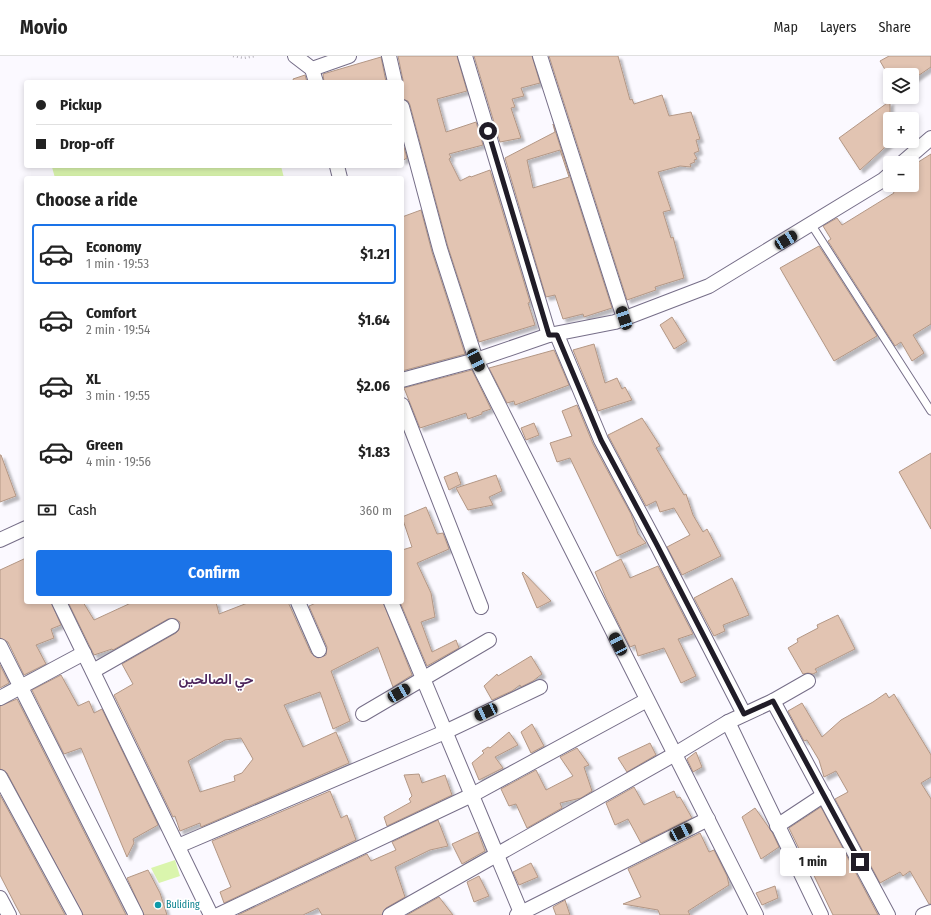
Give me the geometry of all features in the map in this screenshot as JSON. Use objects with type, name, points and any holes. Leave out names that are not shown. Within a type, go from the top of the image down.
[{"type":"street","points":[[295,56],[314,76],[349,56]]},
{"type":"street","points":[[389,56],[395,80]]},
{"type":"street","points":[[465,56],[553,335],[601,440],[744,714]]},
{"type":"street","points":[[540,56],[624,318]]},
{"type":"street","points":[[404,115],[440,249],[476,360],[756,915]]},
{"type":"street","points":[[910,156],[931,138]]},
{"type":"street","points":[[404,379],[476,360],[553,335],[615,322],[710,286],[883,180]]},
{"type":"street","points":[[404,410],[481,607]]},
{"type":"street","points":[[0,540],[24,532]]},
{"type":"street","points":[[60,604],[211,915]]},
{"type":"street","points":[[299,604],[319,650]]},
{"type":"street","points":[[392,604],[497,855],[520,914],[708,819]]},
{"type":"street","points":[[93,671],[172,626]]},
{"type":"street","points":[[363,714],[489,640]]},
{"type":"street","points":[[0,646],[22,686],[136,915]]},
{"type":"street","points":[[0,698],[84,652]]},
{"type":"street","points":[[390,915],[675,754],[728,722],[773,701],[808,682]]},
{"type":"street","points":[[178,846],[445,732],[540,687]]},
{"type":"street","points":[[218,915],[472,795],[647,700]]},
{"type":"street","points":[[773,701],[888,915]]},
{"type":"street","points":[[728,722],[821,915]]},
{"type":"street","points":[[0,777],[75,915]]},
{"type":"street","points":[[777,826],[824,794]]},
{"type":"street","points":[[0,898],[9,915]]},
{"type":"street","points":[[923,915],[931,912]]},
{"type":"lane","points":[[811,224],[931,411]]},
{"type":"path","points":[[233,56],[244,58],[255,56]]},
{"type":"green space","points":[[52,168],[282,168],[284,176],[54,176]]},
{"type":"green space","points":[[175,860],[180,876],[159,883],[151,868]]},
{"type":"building","points":[[398,56],[457,56],[467,91],[437,99],[446,132],[476,122],[483,145],[449,154],[451,157],[449,159],[460,181],[470,176],[471,177],[490,170],[530,302],[528,303],[535,325],[479,342],[448,247],[410,105],[408,101],[404,100],[403,80]]},
{"type":"building","points":[[474,56],[532,56],[540,83],[521,88],[524,96],[512,99],[515,107],[511,108],[521,138],[500,142]]},
{"type":"building","points":[[549,56],[618,56],[630,100],[632,99],[634,104],[662,95],[669,116],[691,112],[700,139],[696,140],[699,151],[694,153],[697,159],[694,160],[695,162],[690,164],[691,167],[680,166],[658,172],[671,210],[663,212],[671,238],[673,237],[684,278],[655,287],[656,290],[627,300]]},
{"type":"building","points":[[889,56],[931,56],[931,67],[919,75],[919,68],[884,68],[880,61]]},
{"type":"building","points":[[381,57],[386,80],[324,80],[323,74]]},
{"type":"building","points":[[305,75],[306,80],[293,80]]},
{"type":"building","points":[[886,104],[890,104],[890,112],[883,112],[883,148],[884,148],[860,170],[839,138]]},
{"type":"building","points":[[553,124],[612,308],[584,317],[583,314],[563,319],[555,295],[546,297],[505,158],[555,132]],"holes":[[[560,150],[569,177],[533,188],[527,160]]]},
{"type":"building","points":[[404,147],[407,158],[404,160]]},
{"type":"building","points":[[931,154],[931,324],[913,335],[924,353],[912,361],[901,342],[895,346],[828,241],[831,239],[823,226],[837,218],[842,225],[894,192],[919,192],[919,162]]},
{"type":"building","points":[[421,210],[432,252],[465,354],[404,370],[404,216]]},
{"type":"building","points":[[819,246],[877,336],[834,361],[780,268]]},
{"type":"building","points":[[672,317],[687,341],[674,349],[660,325]]},
{"type":"building","points":[[594,344],[605,383],[617,378],[622,389],[625,387],[632,400],[598,411],[573,350]]},
{"type":"building","points":[[554,350],[569,385],[515,405],[514,401],[507,403],[489,368]]},
{"type":"building","points":[[472,370],[491,409],[468,419],[466,413],[420,428],[404,388]]},
{"type":"building","points":[[577,405],[593,444],[631,514],[638,534],[646,543],[617,556],[570,458],[557,462],[550,443],[572,436],[562,411]]},
{"type":"building","points":[[642,418],[660,446],[656,448],[684,495],[686,494],[693,515],[703,532],[707,529],[721,556],[682,575],[667,547],[690,535],[674,508],[660,512],[656,501],[646,506],[608,435]]},
{"type":"building","points":[[534,423],[539,435],[526,440],[521,428]]},
{"type":"building","points":[[931,453],[931,529],[899,472]]},
{"type":"building","points":[[0,455],[16,496],[0,502]]},
{"type":"building","points":[[457,472],[461,484],[449,490],[444,477]]},
{"type":"building","points":[[496,475],[502,491],[489,497],[493,505],[468,510],[456,488]]},
{"type":"building","points":[[426,507],[437,534],[443,533],[449,549],[417,563],[431,593],[435,617],[421,622],[432,652],[456,640],[459,648],[427,666],[401,604],[404,604],[404,549],[412,547],[404,523],[404,516]]},
{"type":"building","points":[[24,559],[24,604],[52,604],[61,625],[51,629],[54,638],[36,645],[46,664],[24,675],[8,642],[0,638],[0,570]]},
{"type":"building","points":[[621,559],[630,578],[658,566],[693,634],[678,639],[696,676],[681,683],[664,648],[638,656],[635,645],[630,647],[595,572]]},
{"type":"building","points":[[523,572],[551,601],[537,608],[522,573]]},
{"type":"building","points":[[732,578],[749,615],[723,625],[725,631],[714,636],[694,598]]},
{"type":"building","points":[[69,604],[84,604],[94,620],[129,604],[216,604],[219,614],[245,604],[289,604],[311,653],[318,658],[326,655],[327,647],[309,606],[314,604],[384,604],[412,675],[393,687],[378,647],[331,671],[350,721],[333,729],[320,692],[284,705],[303,747],[336,732],[349,763],[201,827],[200,823],[180,831],[175,816],[173,817],[114,695],[133,684],[122,664],[176,633],[179,630],[180,622],[176,619],[168,619],[113,650],[112,649],[94,655]],"holes":[[[241,738],[253,759],[242,773],[234,776],[235,781],[200,792],[188,761],[225,740]]]},
{"type":"building","points":[[838,615],[855,649],[815,669],[817,672],[813,674],[803,674],[788,648],[798,642],[797,639],[818,628],[817,625]]},
{"type":"building","points":[[531,656],[542,674],[533,681],[521,687],[520,685],[512,691],[492,700],[484,686],[497,674],[498,676]]},
{"type":"building","points":[[0,665],[9,683],[0,688]]},
{"type":"building","points":[[61,675],[78,706],[89,701],[94,713],[102,709],[158,825],[133,839],[134,843],[127,857],[81,748],[64,754],[32,690]]},
{"type":"building","points":[[886,693],[889,698],[894,694],[931,755],[931,777],[921,783],[931,799],[931,904],[929,904],[910,871],[903,876],[900,872],[880,883],[835,799],[848,792],[836,771],[824,777],[819,760],[807,740],[804,741],[788,711],[802,703],[822,737],[841,720]]},
{"type":"building","points":[[17,699],[126,915],[83,915],[7,773],[0,769],[0,706]]},
{"type":"building","points":[[532,724],[544,746],[531,753],[521,732]]},
{"type":"building","points":[[509,732],[518,745],[495,757],[503,768],[479,780],[472,763],[484,753],[482,751],[488,747],[490,748]]},
{"type":"building","points":[[650,743],[656,755],[627,772],[618,758]]},
{"type":"building","points":[[577,748],[589,765],[584,767],[592,791],[581,798],[560,803],[562,808],[527,828],[516,804],[509,806],[501,789],[536,770],[546,790],[573,776],[560,757]]},
{"type":"building","points":[[696,752],[702,767],[693,772],[687,759]]},
{"type":"building","points":[[419,774],[422,783],[445,775],[452,795],[387,826],[384,817],[411,802],[409,799],[412,796],[404,775]]},
{"type":"building","points":[[634,787],[644,805],[674,791],[677,798],[680,797],[692,818],[641,843],[628,819],[615,825],[606,803]]},
{"type":"building","points":[[330,791],[341,818],[347,815],[356,840],[224,903],[220,892],[231,887],[212,841]]},
{"type":"building","points":[[0,795],[65,915],[21,915],[16,906],[0,875]]},
{"type":"building","points":[[821,807],[878,915],[833,915],[789,828]]},
{"type":"building","points":[[755,808],[772,832],[779,847],[761,859],[742,817]]},
{"type":"building","points":[[438,820],[448,846],[430,850],[395,867],[405,897],[386,908],[382,915],[322,915],[318,908],[303,915],[238,915],[367,854],[371,861],[396,850],[392,842]]},
{"type":"building","points":[[478,832],[485,851],[462,864],[452,844]]},
{"type":"building","points":[[700,833],[709,852],[714,850],[727,876],[729,885],[688,911],[690,915],[660,915],[658,910],[623,904],[641,897],[628,869]]},
{"type":"building","points":[[531,863],[538,877],[519,885],[513,872]]},
{"type":"building","points":[[148,870],[160,893],[167,915],[144,915],[127,878]]},
{"type":"building","points":[[479,876],[489,896],[474,902],[467,882]]},
{"type":"building","points":[[775,886],[778,898],[762,905],[756,893]]},
{"type":"building","points":[[439,897],[453,915],[407,915]]},
{"type":"building","points":[[565,900],[570,915],[556,915],[553,907]]},
{"type":"place","name":"Buliding","points":[[158,905]]},
{"type":"district","name":"حي الصالحين","points":[[216,679]]},
{"type":"route","points":[[488,131],[549,335],[557,335],[601,440],[744,714],[773,701],[860,862]]}]
